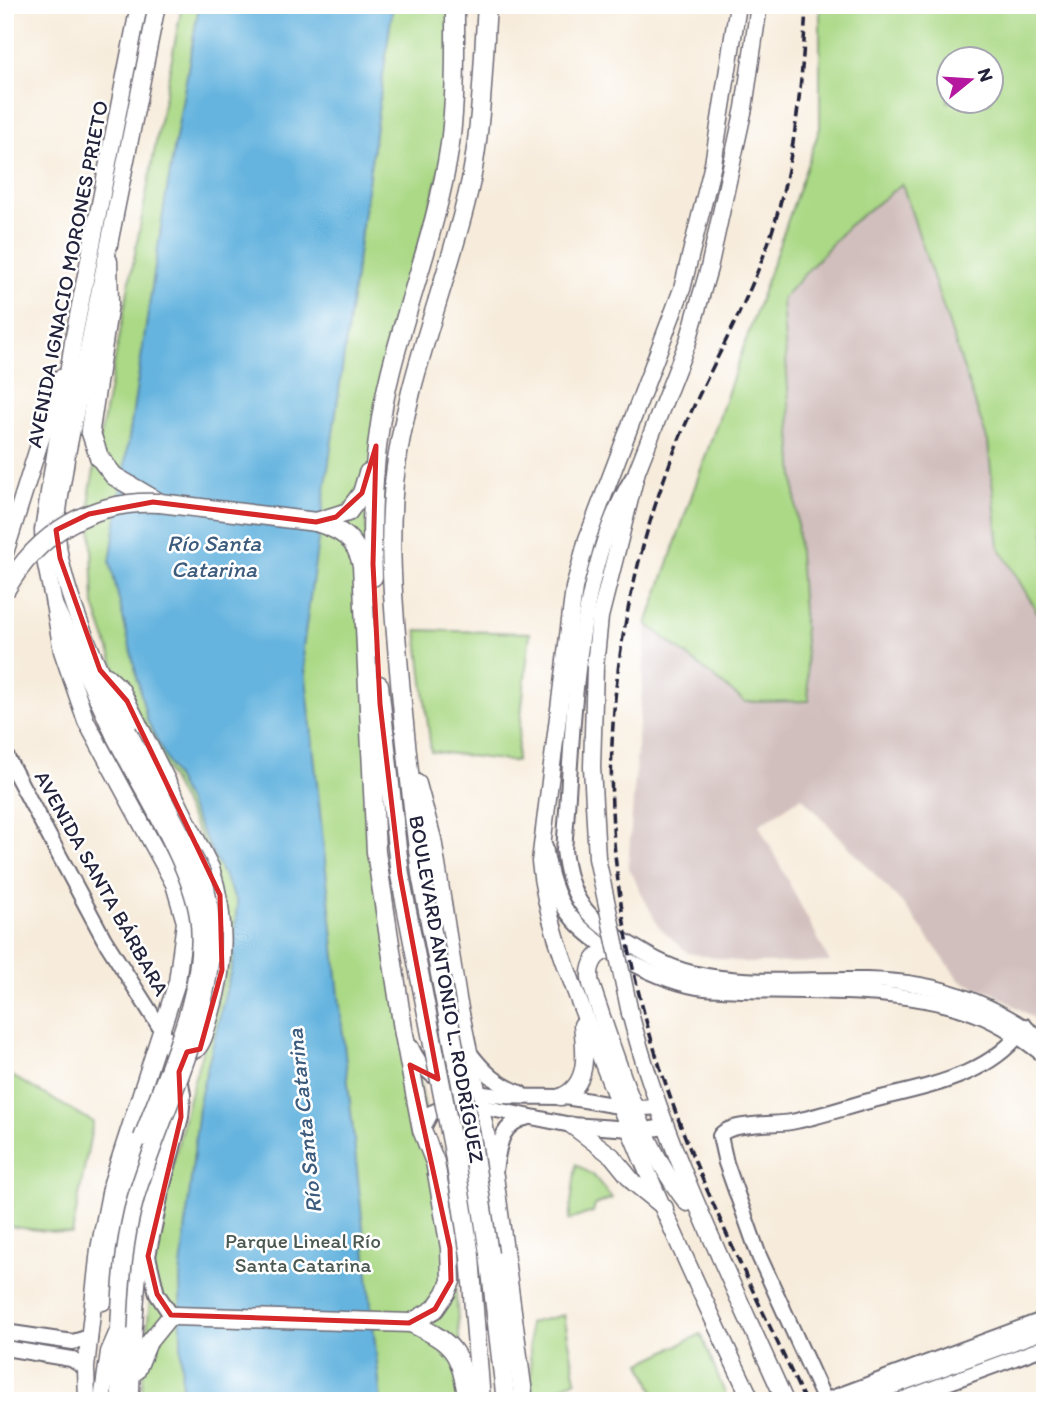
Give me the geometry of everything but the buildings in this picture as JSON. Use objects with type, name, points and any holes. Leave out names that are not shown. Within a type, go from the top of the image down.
[{"type":"highway","name":"BOULEVARD ANTONIO L. RODRÍGUEZ","points":[[455,5],[456,89],[450,145],[432,231],[391,371],[376,446],[373,565],[380,692],[400,876],[453,1147],[470,1256],[481,1401]]},
{"type":"highway","name":"BOULEVARD ANTONIO L. RODRÍGUEZ","points":[[487,5],[481,104],[471,180],[451,257],[416,369],[394,482],[392,563],[407,763],[421,874],[472,1142],[489,1254],[498,1397]]},
{"type":"highway","points":[[108,261],[109,303],[93,392],[90,429],[99,457],[123,484],[160,503]]},
{"type":"highway","points":[[316,522],[336,517],[356,504],[376,446]]},
{"type":"highway","points":[[5,591],[28,555],[52,532],[89,514],[129,505],[160,503],[316,522],[340,530],[350,537],[360,554],[376,852],[422,1130],[435,1162],[450,1248],[451,1281],[435,1309],[410,1323]]},
{"type":"highway","points":[[407,763],[426,811],[468,1051],[494,1176],[524,1401]]},
{"type":"highway","points":[[474,1312],[498,1397]]},
{"type":"highway","points":[[173,1316],[410,1323],[444,1339],[455,1349],[463,1370],[468,1401]]},
{"type":"main road","name":"AVENIDA IGNACIO MORONES PRIETO","points":[[88,1401],[123,1193],[187,1010],[199,952],[199,929],[188,879],[122,734],[54,604],[44,555],[43,530],[74,336],[139,5]]},
{"type":"main road","name":"AVENIDA IGNACIO MORONES PRIETO","points":[[122,734],[60,558],[57,530],[66,459],[108,261],[157,5]]},
{"type":"main road","points":[[738,5],[713,164],[682,289],[587,539],[574,588],[540,862],[545,899],[576,992],[627,1128],[752,1401]]},
{"type":"main road","points":[[759,5],[740,132],[709,268],[668,395],[637,471],[600,617],[595,667],[592,767],[597,858],[630,1013],[657,1107],[702,1218],[785,1401]]},
{"type":"main road","points":[[5,553],[46,416],[74,336]]},
{"type":"main road","points":[[637,471],[619,501],[609,525],[593,588],[580,666],[564,850],[569,878],[583,908],[597,924],[634,947],[659,961],[691,973],[752,979],[871,979],[919,985],[985,1004],[1022,1031],[1045,1056]]},
{"type":"main road","points":[[54,604],[62,651],[86,721],[181,900],[185,941],[163,1032],[112,1183],[100,1241],[86,1368],[88,1401]]},
{"type":"main road","points":[[100,670],[121,689],[211,868],[224,917],[222,970],[201,1044],[197,1049],[184,1051],[163,1032]]},
{"type":"main road","points":[[122,734],[202,873],[210,897],[214,928],[212,962],[198,1020],[135,1199],[121,1288],[119,1329],[127,1397]]},
{"type":"main road","name":"AVENIDA SANTA BÁRBARA","points":[[5,754],[91,916],[175,1055],[183,1095],[181,1118],[148,1256],[157,1294],[173,1316]]},
{"type":"main road","points":[[544,834],[548,863],[566,911],[589,935],[655,973],[693,987],[921,1000],[974,1013],[1045,1041]]},
{"type":"main road","points":[[617,952],[605,951],[596,957],[590,967],[590,979],[636,1110],[678,1189],[702,1218]]},
{"type":"main road","points":[[560,1097],[575,1087],[583,1073],[584,1040],[576,992]]},
{"type":"main road","points":[[404,1029],[416,1059],[426,1073],[479,1100],[571,1125],[646,1130],[664,1127]]},
{"type":"main road","points":[[1022,1031],[995,1056],[960,1076],[805,1119],[731,1128],[720,1136],[726,1163],[759,1256],[824,1400],[1045,1318]]},
{"type":"main road","points":[[468,1051],[483,1071],[500,1085],[538,1100]]},
{"type":"main road","points":[[127,1397],[134,1298],[141,1247],[161,1148],[173,1111],[169,1092],[163,1087],[144,1086]]},
{"type":"main road","points":[[422,1130],[432,1113],[452,1104],[479,1100],[538,1100],[560,1097],[636,1110],[657,1107]]},
{"type":"main road","points":[[494,1176],[504,1131],[513,1122],[535,1116]]},
{"type":"main road","points":[[571,1125],[612,1156],[634,1183],[665,1208]]},
{"type":"main road","points":[[127,1397],[146,1348],[173,1316]]},
{"type":"main road","points":[[102,1401],[109,1352],[119,1329]]},
{"type":"main road","points":[[854,1401],[1045,1331]]},
{"type":"main road","points":[[5,1332],[73,1342],[90,1336]]},
{"type":"main road","points":[[878,1401],[1045,1340]]},
{"type":"main road","points":[[898,1401],[1045,1347]]},
{"type":"main road","points":[[5,1348],[71,1359],[86,1368]]},
{"type":"highlighted area","points":[[376,446],[373,564],[380,704],[400,875],[438,1079],[410,1065],[450,1248],[451,1281],[435,1309],[409,1323],[171,1315],[157,1294],[148,1256],[181,1117],[179,1072],[187,1052],[200,1049],[222,970],[220,895],[127,701],[100,670],[60,558],[56,530],[89,514],[153,502],[316,522],[336,517],[362,493]]},
{"type":"shaded area","points":[[902,184],[988,442],[999,547],[1045,625],[1045,1025],[995,994],[960,981],[904,905],[802,797],[759,825],[830,962],[747,963],[688,953],[658,926],[628,866],[647,624],[745,702],[808,701],[781,299],[848,226]]},
{"type":"green space","name":"Río Santa Catarina","points":[[182,5],[454,5],[450,133],[384,379],[366,521],[377,841],[455,1279],[460,1348],[469,1401],[141,1401],[155,1239],[190,1094],[229,959],[211,858],[116,670],[94,605],[90,491]]},
{"type":"green space","points":[[820,5],[1045,5],[1045,625],[999,547],[988,442],[902,184],[848,226],[782,299],[809,701],[745,702],[647,624],[820,128]]},
{"type":"green space","points":[[417,630],[530,633],[516,762],[431,751]]},
{"type":"green space","points":[[5,1072],[93,1122],[72,1234],[5,1226]]},
{"type":"green space","points":[[576,1164],[594,1176],[612,1198],[595,1205],[593,1212],[569,1220]]},
{"type":"green space","points":[[564,1315],[576,1380],[532,1401],[529,1323]]},
{"type":"green space","points":[[701,1334],[728,1401],[658,1401],[641,1363]]},
{"type":"water","name":"Río Santa Catarina","points":[[199,5],[393,5],[303,648],[381,1401],[182,1401],[180,1277],[200,1098],[233,961],[237,903],[147,720],[110,562],[165,201]]},
{"type":"railway","points":[[805,1401],[712,1201],[674,1107],[644,1014],[624,922],[613,830],[612,737],[622,644],[642,549],[674,452],[750,289],[781,202],[794,137],[806,5]]},
{"type":"park label","name":"Parque Lineal Río Santa Catarina","points":[[303,1252]]}]
